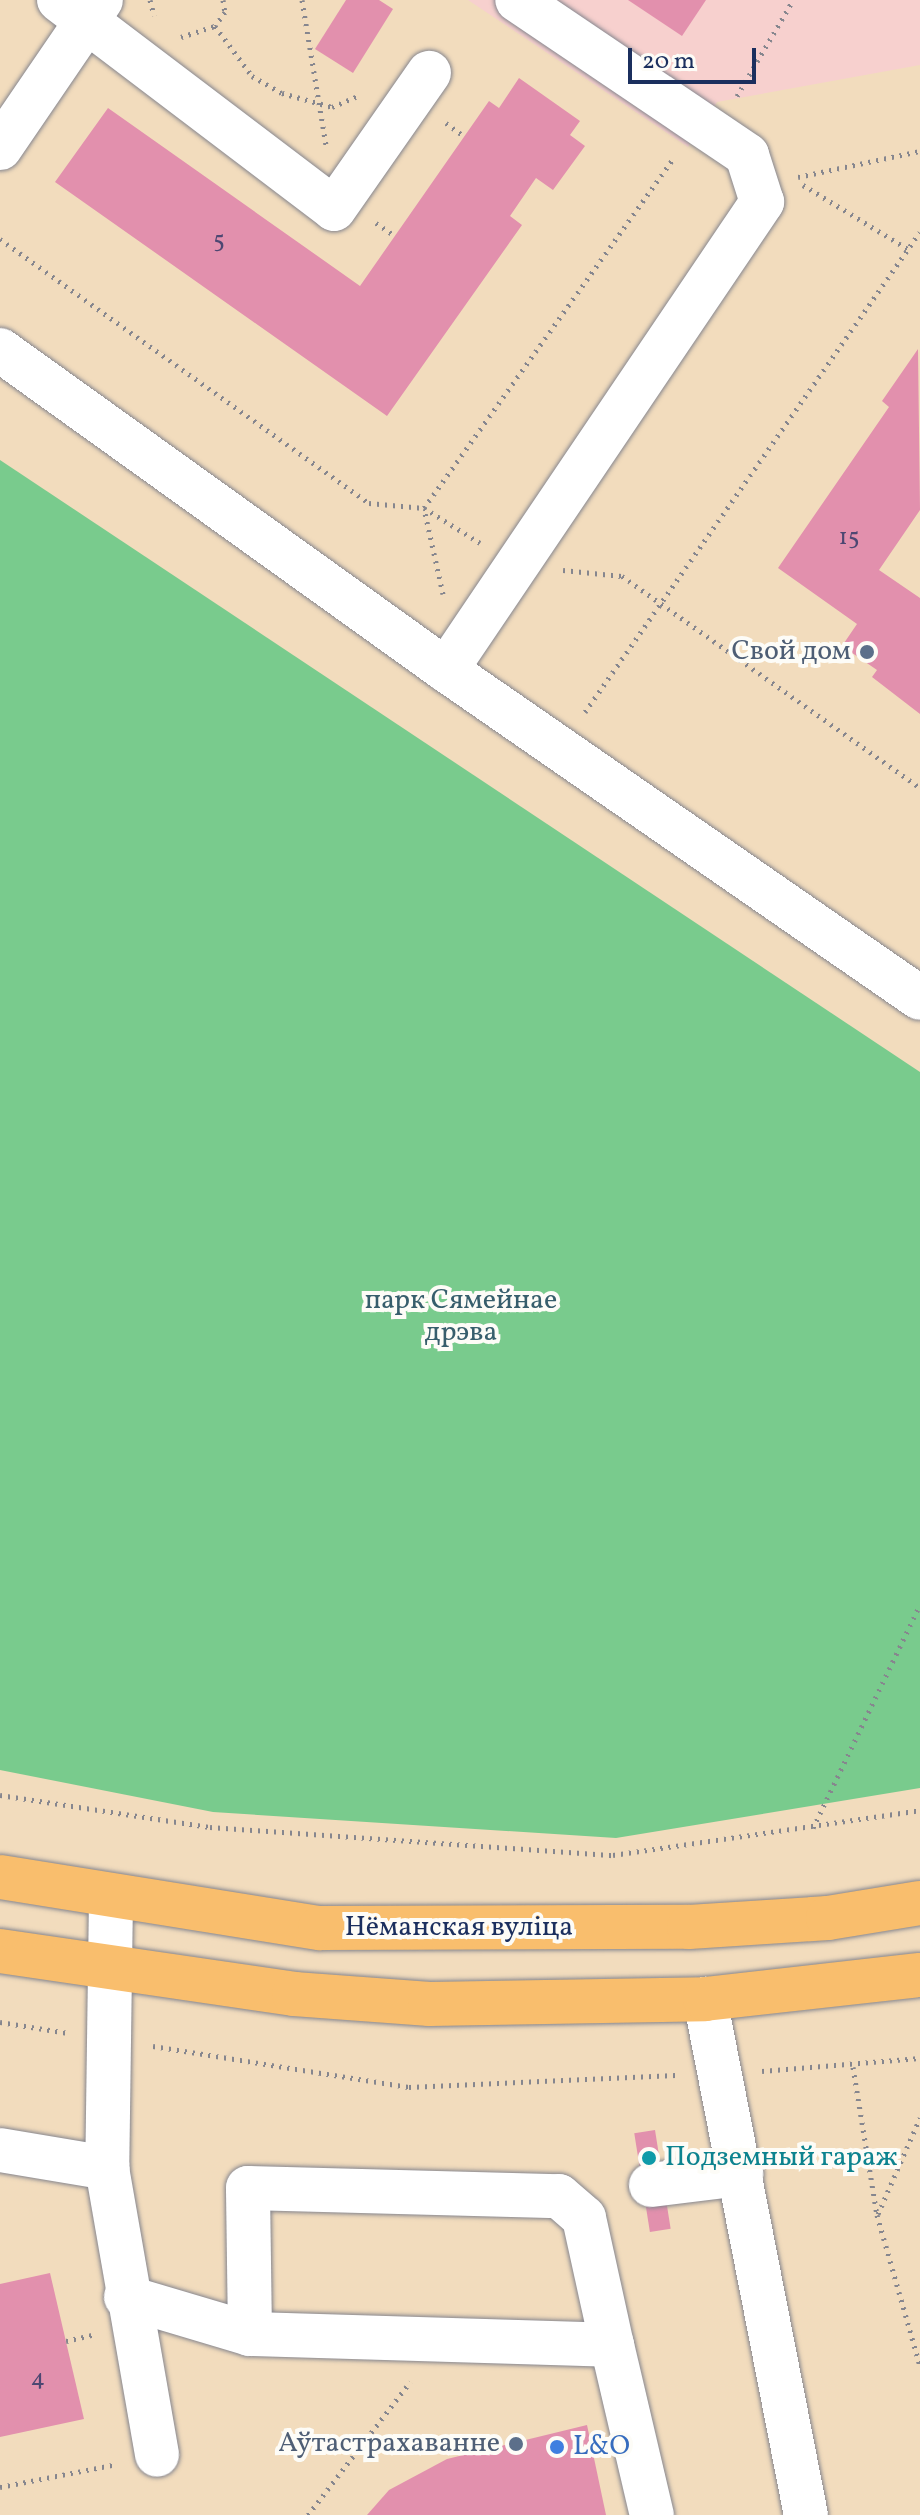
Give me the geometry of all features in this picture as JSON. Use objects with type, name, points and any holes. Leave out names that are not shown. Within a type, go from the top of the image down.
[{"type":"main road","name":"Нёманская вуліца","points":[[0,1877],[111,1898],[320,1928],[689,1927],[828,1918],[920,1903]]},
{"type":"main road","points":[[0,1951],[110,1970],[294,1994],[430,2004],[705,1999],[920,1975]]},
{"type":"lane","points":[[446,670],[762,202],[747,155],[517,0]]},
{"type":"lane","points":[[0,148],[83,7],[334,209],[425,79]]},
{"type":"lane","points":[[0,350],[446,670],[920,998]]},
{"type":"lane","points":[[111,1898],[112,2040],[107,2168],[126,2297],[157,2455]]},
{"type":"lane","points":[[705,1999],[716,2073],[741,2174],[806,2515]]},
{"type":"lane","points":[[0,2150],[107,2168]]},
{"type":"lane","points":[[651,2185],[741,2174]]},
{"type":"lane","points":[[250,2334],[248,2188],[559,2196],[584,2218],[652,2515]]},
{"type":"lane","points":[[126,2297],[250,2334],[612,2345]]},
{"type":"path","points":[[223,0],[225,12],[215,26],[252,76],[282,93],[332,107],[385,85],[425,79]]},
{"type":"path","points":[[302,0],[321,103],[334,209]]},
{"type":"path","points":[[0,239],[369,503],[424,508],[736,98],[793,0]]},
{"type":"path","points":[[908,249],[793,179],[920,151]]},
{"type":"path","points":[[559,749],[920,232]]},
{"type":"path","points":[[660,605],[920,788]]},
{"type":"path","points":[[812,1828],[920,1605]]},
{"type":"path","points":[[0,1795],[210,1827],[613,1855],[920,1810]]},
{"type":"path","points":[[0,2022],[409,2087],[853,2067],[920,2058]]},
{"type":"path","points":[[853,2067],[877,2215],[920,2366]]},
{"type":"path","points":[[877,2215],[920,2118]]},
{"type":"path","points":[[308,2515],[384,2421],[438,2340]]},
{"type":"path","points":[[0,2487],[157,2455]]},
{"type":"shaded area","points":[[468,0],[920,0],[920,65],[717,102],[688,147]]},
{"type":"green space","name":"парк Сямейнае дрэва","points":[[0,460],[920,1072],[920,1788],[616,1838],[213,1812],[0,1770]]},
{"type":"building","points":[[346,0],[379,0],[393,9],[353,73],[315,49]]},
{"type":"building","points":[[628,0],[706,0],[682,36]]},
{"type":"building","points":[[519,78],[580,121],[570,135],[585,146],[553,190],[536,178],[510,216],[522,225],[387,416],[55,182],[108,108],[360,286],[489,101],[499,108]]},
{"type":"building","points":[[918,349],[920,510],[879,570],[920,598],[920,714],[872,677],[877,670],[842,646],[857,624],[778,568],[889,407],[882,401]]},
{"type":"building","name":"Подземный гараж","points":[[655,2130],[671,2229],[650,2232],[634,2133]]},
{"type":"building","points":[[50,2273],[84,2419],[0,2437],[0,2284]]},
{"type":"building","points":[[587,2425],[606,2515],[367,2515],[389,2490],[447,2459]]},
{"type":"place","name":"Свой дом","points":[[867,652]]},
{"type":"place","name":"Подземный гараж","points":[[649,2158]]},
{"type":"place","name":"Аўтастрахаванне","points":[[516,2444]]},
{"type":"place","name":"L&O","points":[[557,2447]]}]
